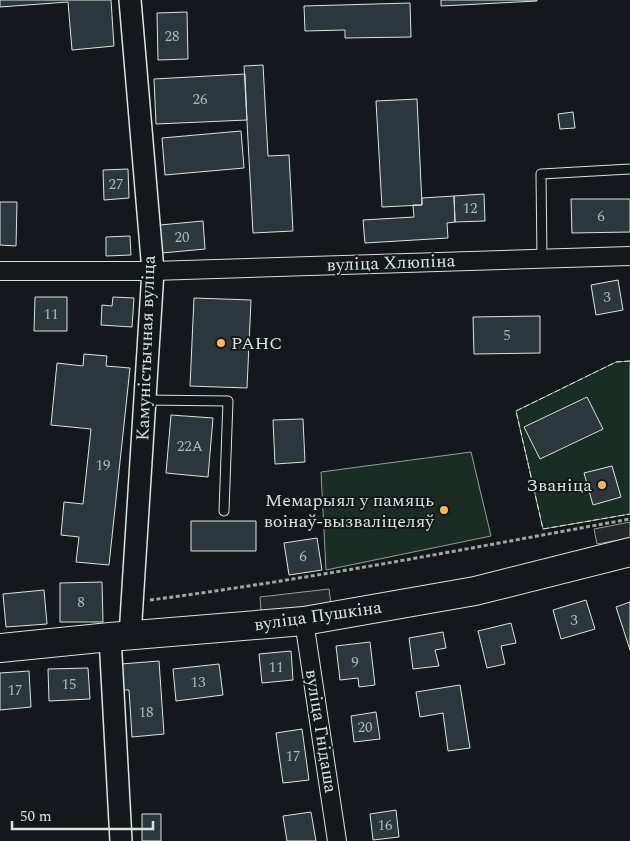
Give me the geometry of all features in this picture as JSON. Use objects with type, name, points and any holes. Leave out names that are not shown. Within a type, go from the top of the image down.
[{"type":"main road","name":"вуліца Пушкіна","points":[[0,648],[304,621],[475,591],[630,552]]},
{"type":"street","name":"Камуністычная вуліца","points":[[121,841],[120,637],[132,602],[152,271],[130,0]]},
{"type":"street","name":"вуліца Хлюпіна","points":[[0,271],[152,271],[630,256]]},
{"type":"street","name":"вуліца Гнідаша","points":[[304,621],[337,841]]},
{"type":"lane","points":[[542,258],[541,174],[630,169]]},
{"type":"lane","points":[[145,400],[228,401],[224,511]]},
{"type":"path","points":[[132,602],[230,590],[473,548],[630,518]]},
{"type":"green space","points":[[630,361],[630,514],[543,529],[516,411],[616,362]]},
{"type":"green space","points":[[471,452],[491,536],[326,570],[321,472]]},
{"type":"shaded area","points":[[630,522],[630,538],[597,544],[594,529]]},
{"type":"shaded area","points":[[329,589],[331,604],[261,612],[260,597]]},
{"type":"building","points":[[0,0],[111,0],[114,46],[72,50],[68,2],[0,7]]},
{"type":"building","points":[[441,0],[537,0],[537,1],[441,6]]},
{"type":"building","points":[[410,3],[411,37],[345,38],[345,30],[305,31],[304,6]]},
{"type":"building","points":[[187,12],[188,59],[158,60],[157,13]]},
{"type":"building","points":[[263,65],[268,156],[289,155],[293,231],[253,233],[244,66]]},
{"type":"building","points":[[245,74],[247,120],[156,124],[154,79]]},
{"type":"building","points":[[417,99],[422,205],[382,207],[376,101]]},
{"type":"building","points":[[573,112],[575,128],[560,129],[558,114]]},
{"type":"building","points":[[241,131],[244,168],[165,175],[162,138]]},
{"type":"building","points":[[128,169],[129,198],[104,200],[103,170]]},
{"type":"building","points":[[484,194],[485,221],[455,222],[454,196]]},
{"type":"building","points":[[454,196],[455,222],[447,223],[448,238],[365,243],[363,220],[414,217],[413,205],[422,205],[422,198]]},
{"type":"building","points":[[571,199],[630,199],[630,232],[572,233]]},
{"type":"building","points":[[0,202],[17,202],[16,246],[0,245]]},
{"type":"building","points":[[203,221],[205,249],[162,253],[160,225]]},
{"type":"building","points":[[130,236],[131,255],[106,256],[106,237]]},
{"type":"building","points":[[618,280],[623,310],[596,315],[591,285]]},
{"type":"building","points":[[35,297],[67,297],[67,331],[34,331]]},
{"type":"building","points":[[113,297],[134,298],[132,327],[101,325],[102,305],[112,306]]},
{"type":"building","name":"РАНС","points":[[194,298],[251,300],[247,388],[190,386]]},
{"type":"building","points":[[540,316],[540,353],[474,354],[473,317]]},
{"type":"building","points":[[84,354],[107,356],[106,366],[130,368],[109,565],[76,562],[79,537],[61,535],[64,502],[83,504],[91,429],[51,425],[57,363],[83,366]]},
{"type":"building","points":[[587,397],[603,429],[540,459],[524,427]]},
{"type":"building","points":[[171,415],[213,418],[208,477],[166,473]]},
{"type":"building","points":[[303,419],[305,462],[275,464],[273,420]]},
{"type":"building","name":"Званіца","points":[[612,466],[621,497],[593,505],[584,473]]},
{"type":"building","points":[[191,521],[256,521],[256,551],[191,551]]},
{"type":"building","points":[[317,538],[322,570],[289,575],[284,543]]},
{"type":"building","points":[[102,582],[103,622],[60,622],[60,583]]},
{"type":"building","points":[[44,590],[47,624],[6,627],[3,594]]},
{"type":"building","points":[[586,600],[595,629],[561,639],[553,610]]},
{"type":"building","points":[[630,602],[630,650],[616,607]]},
{"type":"building","points":[[511,623],[516,643],[501,646],[505,664],[487,668],[478,631]]},
{"type":"building","points":[[443,632],[446,648],[435,650],[439,666],[413,669],[409,638]]},
{"type":"building","points":[[370,642],[375,685],[359,687],[358,678],[340,680],[336,646]]},
{"type":"building","points":[[291,651],[293,680],[262,683],[259,654]]},
{"type":"building","points":[[159,661],[164,734],[132,737],[129,690],[123,690],[121,664]]},
{"type":"building","points":[[219,664],[223,695],[176,701],[173,669]]},
{"type":"building","points":[[88,668],[90,699],[49,701],[48,669]]},
{"type":"building","points":[[29,671],[31,707],[0,710],[0,673]]},
{"type":"building","points":[[460,685],[470,748],[448,751],[443,713],[420,717],[416,692]]},
{"type":"building","points":[[376,712],[380,739],[354,742],[351,716]]},
{"type":"building","points":[[302,729],[309,780],[283,783],[276,733]]},
{"type":"building","points":[[396,810],[399,837],[373,840],[370,814]]},
{"type":"building","points":[[311,812],[316,841],[287,841],[283,816]]},
{"type":"building","points":[[142,814],[161,814],[161,841],[142,841]]},
{"type":"fence","points":[[630,361],[616,362],[516,411],[543,529],[630,514]]},
{"type":"place","name":"РАНС","points":[[221,343]]},
{"type":"place","name":"Званіца","points":[[602,485]]},
{"type":"place","name":"Мемарыял у памяць воінаў-вызваліцеляў","points":[[444,510]]}]
